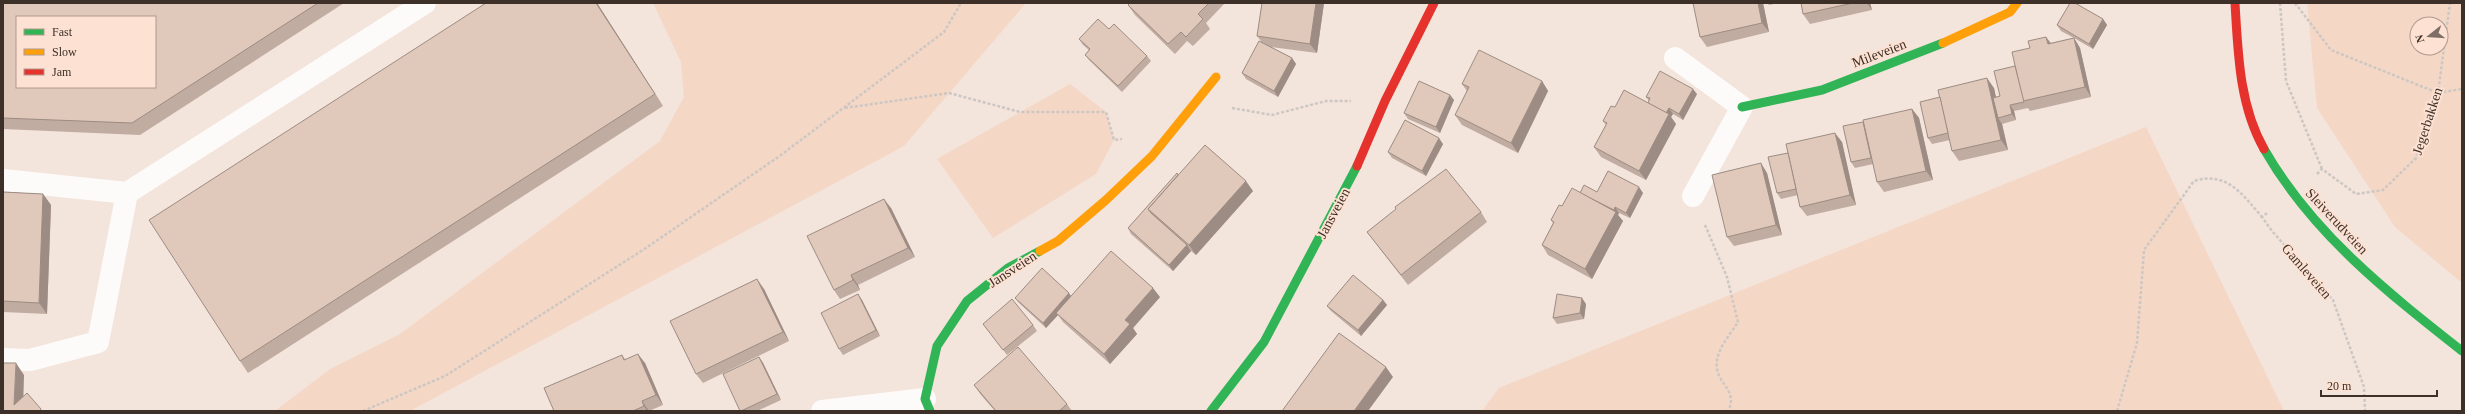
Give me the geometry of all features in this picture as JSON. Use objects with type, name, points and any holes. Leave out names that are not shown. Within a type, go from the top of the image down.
[{"type":"street","points":[[3,180],[127,193],[425,3]]},
{"type":"street","name":"Jansveien","points":[[1211,411],[1264,342],[1349,185],[1385,101],[1434,3]]},
{"type":"street","name":"Mileveien","points":[[1742,107],[1822,90],[1966,34],[2010,12],[2017,3]]},
{"type":"street","name":"Sleiverudveien","points":[[2235,3],[2239,55],[2245,92],[2254,126],[2266,153],[2292,194],[2314,222],[2344,252],[2383,288],[2462,351]]},
{"type":"street","points":[[1675,58],[1742,107],[1693,196]]},
{"type":"street","name":"Jansveien","points":[[822,411],[928,405],[937,346],[967,301],[1008,268],[1058,241],[1152,156],[1216,77]]},
{"type":"street","points":[[3,359],[30,360],[98,342],[127,193]]},
{"type":"path","points":[[363,411],[445,376],[646,248],[781,155],[944,32],[961,3]]},
{"type":"path","points":[[2262,217],[2322,170],[2286,81],[2280,3]]},
{"type":"path","points":[[2295,3],[2331,50],[2438,93],[2462,89]]},
{"type":"path","name":"Jegerbakken","points":[[2322,170],[2356,194],[2383,190],[2416,158],[2438,93],[2450,3]]},
{"type":"path","points":[[844,108],[949,93],[1020,112],[1106,112],[1114,140],[1170,132]]},
{"type":"path","points":[[1196,102],[1272,115],[1326,101],[1385,101]]},
{"type":"path","name":"Gamleveien","points":[[2117,411],[2137,343],[2144,250],[2194,181],[2207,177],[2221,178],[2243,195],[2272,231],[2333,300],[2364,387],[2364,411]]},
{"type":"path","points":[[1693,196],[1727,277],[1738,322],[1718,354],[1717,370],[1729,389],[1731,405],[1728,411]]},
{"type":"shaded area","points":[[653,3],[1026,3],[904,146],[410,411],[275,411],[330,369],[400,334],[660,141],[684,97],[681,62]]},
{"type":"shaded area","points":[[2307,3],[2462,3],[2462,283],[2395,227],[2317,108]]},
{"type":"shaded area","points":[[1070,84],[1106,112],[1114,140],[1096,174],[993,238],[937,159]]},
{"type":"shaded area","points":[[2146,127],[2284,411],[1482,411],[1499,388]]},
{"type":"building","points":[[3,3],[318,3],[132,123],[3,118]]},
{"type":"building","points":[[486,3],[596,3],[655,94],[240,361],[149,220]]},
{"type":"building","points":[[1130,3],[1209,3],[1198,14],[1203,19],[1186,37],[1181,32],[1168,44],[1128,5]]},
{"type":"building","points":[[1262,3],[1316,3],[1310,44],[1257,36]]},
{"type":"building","points":[[1693,3],[1758,3],[1762,23],[1700,37]]},
{"type":"building","points":[[1801,3],[1853,3],[1803,14]]},
{"type":"building","points":[[2070,3],[2075,3],[2103,19],[2089,44],[2057,25]]},
{"type":"building","points":[[1098,19],[1109,29],[1114,24],[1147,56],[1118,86],[1085,55],[1090,49],[1079,39]]},
{"type":"building","points":[[2046,37],[2048,44],[2074,38],[2085,87],[2023,101],[2012,52],[2030,48],[2028,41]]},
{"type":"building","points":[[1259,41],[1292,58],[1274,91],[1242,73]]},
{"type":"building","points":[[1479,50],[1542,81],[1511,143],[1455,115],[1469,87],[1462,84]]},
{"type":"building","points":[[2015,66],[2024,102],[2010,105],[2012,114],[1998,118],[1993,98],[2000,96],[1994,71]]},
{"type":"building","points":[[1660,71],[1693,89],[1679,114],[1669,108],[1666,113],[1648,103],[1650,98],[1646,97]]},
{"type":"building","points":[[1987,78],[2001,140],[1952,151],[1938,90]]},
{"type":"building","points":[[1419,81],[1450,95],[1436,127],[1404,113]]},
{"type":"building","points":[[1624,90],[1669,114],[1639,171],[1594,147],[1607,123],[1603,121],[1611,106],[1615,107]]},
{"type":"building","points":[[1940,97],[1948,133],[1928,138],[1920,102]]},
{"type":"building","points":[[1912,109],[1926,171],[1877,182],[1863,120]]},
{"type":"building","points":[[1405,120],[1439,138],[1422,171],[1388,152]]},
{"type":"building","points":[[1863,122],[1871,158],[1851,162],[1843,126]]},
{"type":"building","points":[[1835,133],[1850,195],[1800,207],[1786,144]]},
{"type":"building","points":[[1205,145],[1246,181],[1189,245],[1148,209]]},
{"type":"building","points":[[1788,153],[1796,189],[1777,193],[1768,157]]},
{"type":"building","points":[[1761,163],[1776,225],[1727,237],[1712,175]]},
{"type":"building","points":[[1446,169],[1481,212],[1401,275],[1367,232],[1396,209],[1395,207]]},
{"type":"building","points":[[1608,171],[1639,187],[1626,213],[1615,207],[1614,210],[1580,193],[1584,185],[1597,192]]},
{"type":"building","points":[[1177,173],[1178,175],[1148,209],[1187,245],[1169,265],[1128,228]]},
{"type":"building","points":[[1572,188],[1616,212],[1585,269],[1542,245],[1554,222],[1551,220],[1559,205],[1562,206]]},
{"type":"building","points":[[3,192],[43,194],[39,303],[3,301]]},
{"type":"building","points":[[884,199],[908,248],[851,275],[853,280],[834,290],[807,236]]},
{"type":"building","points":[[1111,251],[1153,288],[1125,320],[1130,324],[1104,354],[1056,313]]},
{"type":"building","points":[[1042,268],[1069,293],[1043,323],[1015,298]]},
{"type":"building","points":[[1353,275],[1383,300],[1358,330],[1327,306]]},
{"type":"building","points":[[757,279],[783,332],[696,374],[670,321]]},
{"type":"building","points":[[858,294],[876,330],[839,349],[821,313]]},
{"type":"building","points":[[1557,294],[1582,298],[1580,313],[1553,318]]},
{"type":"building","points":[[1012,299],[1033,325],[1003,350],[983,324]]},
{"type":"building","points":[[1339,333],[1386,367],[1354,411],[1282,411]]},
{"type":"building","points":[[1018,347],[1067,404],[1059,411],[996,411],[974,385]]},
{"type":"building","points":[[638,354],[656,395],[642,401],[644,406],[633,411],[554,411],[544,388],[622,355],[624,360]]},
{"type":"building","points":[[759,357],[777,394],[740,411],[723,374]]},
{"type":"building","points":[[3,363],[16,363],[14,405],[27,393],[41,409],[40,411],[3,411]]},
{"type":"traffic: fast","points":[[1742,107],[1822,90],[1943,43]]},
{"type":"traffic: fast","points":[[2264,149],[2283,179],[2305,208],[2328,234],[2379,283],[2462,351]]},
{"type":"traffic: fast","points":[[1211,411],[1264,342],[1357,166]]},
{"type":"traffic: fast","points":[[930,411],[925,399],[937,346],[967,301],[1008,268],[1040,251]]},
{"type":"traffic: slow","points":[[1943,43],[2010,12],[2017,3]]},
{"type":"traffic: slow","points":[[1040,251],[1058,241],[1106,200],[1152,156],[1216,77]]},
{"type":"traffic: jam","points":[[1357,166],[1385,101],[1434,3]]},
{"type":"traffic: jam","points":[[2235,3],[2241,78],[2249,115],[2264,149]]}]
